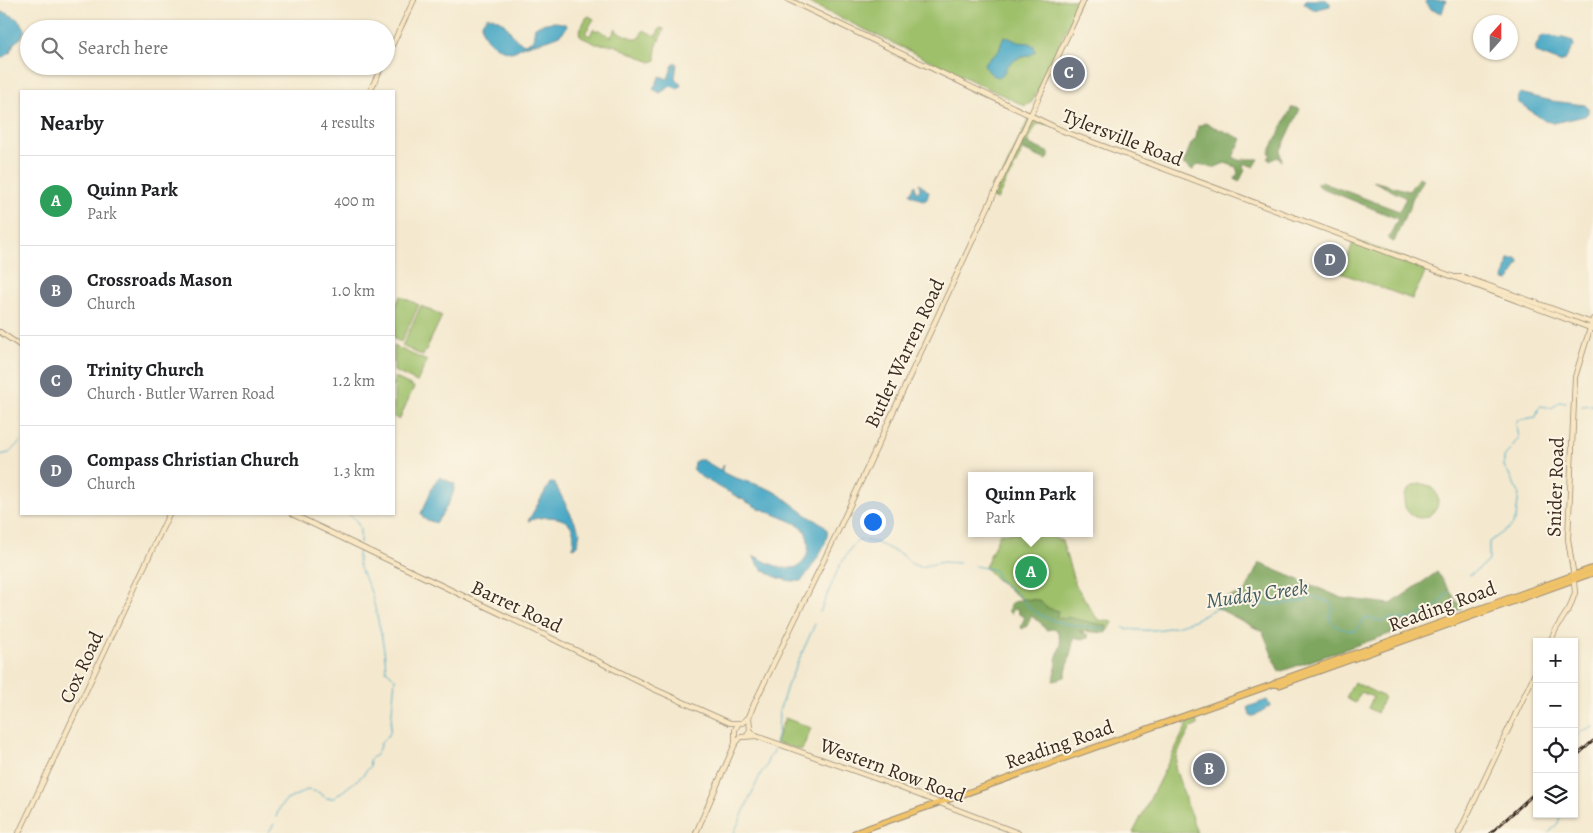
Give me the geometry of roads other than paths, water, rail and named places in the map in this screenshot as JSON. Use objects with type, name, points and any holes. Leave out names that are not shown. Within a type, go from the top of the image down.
[{"type":"main road","points":[[395,39],[414,0]]},
{"type":"main road","name":"Tylersville Road","points":[[789,0],[1030,116],[1093,143],[1457,277],[1462,281],[1592,325]]},
{"type":"main road","name":"Butler Warren Road","points":[[735,744],[744,737],[749,728],[749,717],[837,534],[1084,0]]},
{"type":"main road","points":[[370,90],[378,75]]},
{"type":"main road","name":"Snider Road","points":[[1552,638],[1572,603],[1575,592],[1568,533],[1575,377],[1592,325]]},
{"type":"main road","points":[[0,332],[20,345]]},
{"type":"main road","name":"Cox Road","points":[[19,833],[169,515]]},
{"type":"main road","name":"Barret Road","points":[[294,515],[456,594],[557,640],[654,689],[730,723],[740,723]]},
{"type":"main road","name":"Reading Road","points":[[854,833],[1274,684],[1280,685],[1574,577],[1593,568]]},
{"type":"main road","name":"Reading Road","points":[[1574,577],[1593,573]]},
{"type":"main road","points":[[1459,833],[1533,678]]},
{"type":"main road","name":"Butler Warren Road","points":[[696,833],[735,744],[735,732],[740,723],[749,717]]},
{"type":"main road","points":[[730,723],[735,732],[744,737]]},
{"type":"main road","points":[[740,723],[749,728]]},
{"type":"main road","name":"Western Row Road","points":[[749,728],[756,736]]},
{"type":"main road","name":"Western Row Road","points":[[744,737],[756,736],[939,802],[1018,833]]},
{"type":"water","points":[[1306,0],[1326,0],[1330,3],[1330,6],[1314,10],[1304,3]]},
{"type":"water","points":[[1426,0],[1446,0],[1442,13],[1432,10],[1426,3]]},
{"type":"water","points":[[1,12],[9,14],[20,22],[20,39],[14,43],[10,53],[0,59]]},
{"type":"water","points":[[488,16],[504,23],[515,38],[525,44],[533,40],[535,27],[539,25],[555,22],[567,25],[565,30],[556,37],[510,52],[492,43],[483,33],[483,21]]},
{"type":"water","points":[[1544,35],[1573,41],[1574,46],[1565,60],[1560,62],[1537,53],[1535,48],[1540,38]]},
{"type":"water","points":[[1005,36],[1018,42],[1029,43],[1034,46],[1035,52],[1012,62],[1001,77],[998,77],[990,73],[984,63],[999,51]]},
{"type":"water","points":[[676,62],[675,78],[681,85],[678,89],[671,86],[660,93],[653,89],[660,76],[668,79],[673,64]]},
{"type":"water","points":[[1520,93],[1552,101],[1585,105],[1588,108],[1588,113],[1585,116],[1554,123],[1545,121],[1518,102]]},
{"type":"water","points":[[919,183],[929,192],[927,199],[924,201],[910,194],[915,185],[916,193],[920,190]]},
{"type":"water","points":[[1509,259],[1518,259],[1519,263],[1509,281],[1504,280]]},
{"type":"water","points":[[703,460],[720,470],[724,465],[722,472],[774,492],[824,526],[827,531],[825,542],[813,565],[801,581],[773,576],[756,562],[754,556],[783,568],[798,566],[803,562],[808,551],[807,538],[802,527],[762,509],[760,510],[701,477],[693,469],[694,462]]},
{"type":"water","points":[[439,477],[455,484],[451,499],[436,523],[424,519],[421,513],[433,485]]},
{"type":"water","points":[[554,482],[580,532],[577,546],[573,548],[573,531],[569,523],[564,520],[545,517],[528,521],[550,483]]},
{"type":"water","points":[[1267,700],[1270,706],[1254,716],[1250,716],[1248,707]]},
{"type":"waterway","name":"Muddy Creek","points":[[1469,575],[1489,560],[1489,542],[1512,526],[1516,518],[1519,493],[1504,466],[1504,457],[1518,439],[1516,424],[1518,420],[1536,417],[1541,406],[1552,408],[1559,402],[1566,402]]},
{"type":"waterway","name":"Muddy Creek","points":[[1582,406],[1593,405]]},
{"type":"waterway","points":[[0,455],[9,453],[20,442]]},
{"type":"waterway","points":[[350,515],[359,526],[360,543]]},
{"type":"waterway","name":"Muddy Creek","points":[[820,612],[839,567],[856,542],[862,540],[877,543],[901,554],[912,564],[920,567],[943,562],[960,563]]},
{"type":"waterway","points":[[276,817],[285,801],[307,790],[318,792],[326,798],[334,798],[362,776],[370,766],[369,760],[377,754],[381,743],[390,733],[395,678],[386,670],[383,642],[372,596],[358,562],[359,549]]},
{"type":"waterway","name":"Muddy Creek","points":[[975,566],[995,570],[1000,581],[1039,614],[1057,622],[1106,629]]},
{"type":"waterway","name":"Muddy Creek","points":[[1123,628],[1159,630],[1197,619],[1212,610],[1227,606],[1290,603],[1314,597],[1329,602],[1333,608],[1329,618],[1334,625],[1356,631],[1365,618],[1382,621],[1393,618],[1410,620],[1438,605],[1448,592]]},
{"type":"waterway","name":"Muddy Creek","points":[[734,833],[761,773],[767,766],[768,759],[773,753],[778,733],[779,712],[787,686],[815,624]]},
{"type":"waterway","name":"Muddy Creek","points":[[1578,735],[1581,731],[1593,727]]},
{"type":"waterway","name":"Muddy Creek","points":[[1549,833],[1558,823],[1560,818]]},
{"type":"waterway","points":[[268,833],[274,824]]},
{"type":"railway","points":[[1578,754],[1593,741]]},
{"type":"railway","points":[[1491,833],[1533,795]]},
{"type":"place","name":"Trinity Church","points":[[1069,73]]},
{"type":"place","name":"Compass Christian Church","points":[[1330,260]]},
{"type":"place","name":"Quinn Park","points":[[1031,572]]},
{"type":"place","name":"Crossroads Mason","points":[[1209,769]]}]
